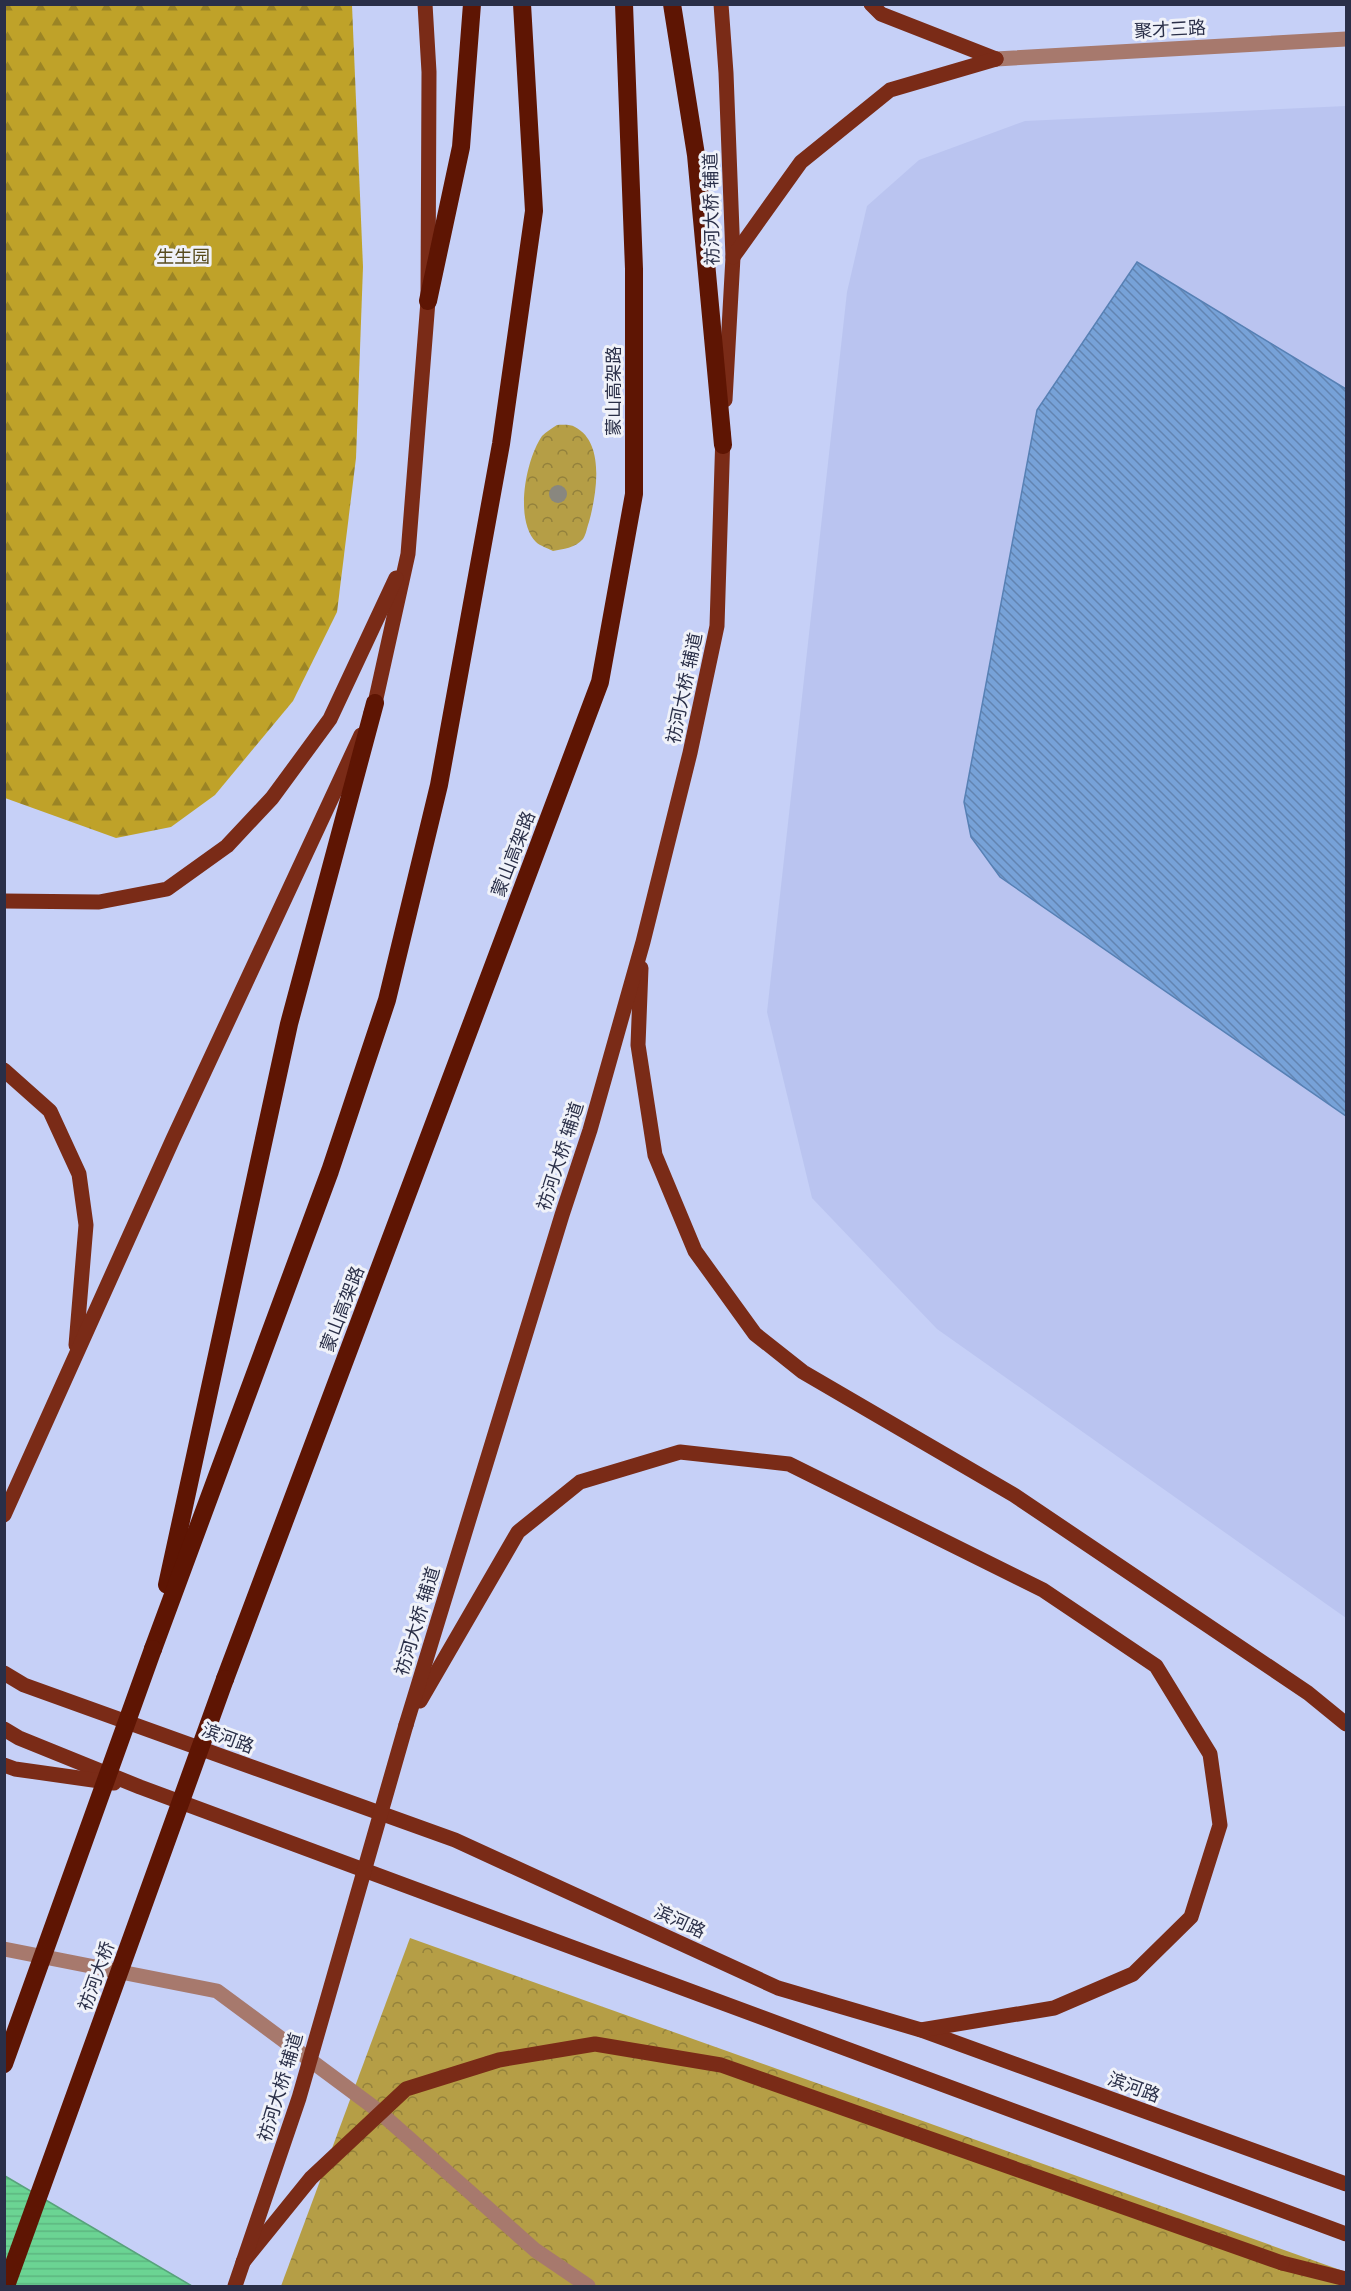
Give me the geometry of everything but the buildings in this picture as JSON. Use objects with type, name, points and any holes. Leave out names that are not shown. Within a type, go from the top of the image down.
[{"type":"highway","points":[[428,301],[461,147],[472,4]]},
{"type":"highway","points":[[4,2064],[153,1649],[330,1171],[387,1000],[440,785],[501,444],[534,210],[522,4]]},
{"type":"highway","name":"蒙山高架路","points":[[225,1679],[600,682],[634,494],[634,269],[624,4]]},
{"type":"highway","points":[[672,4],[696,155],[723,445]]},
{"type":"highway","points":[[153,1649],[289,1024],[375,703]]},
{"type":"highway","name":"祊河大桥","points":[[6,2286],[225,1679]]},
{"type":"main road","points":[[4,1515],[375,703],[408,554],[428,301],[429,72],[425,4]]},
{"type":"main road","name":"祊河大桥 辅道","points":[[235,2286],[299,2098],[406,1725],[590,1130],[643,942],[690,753],[717,626],[723,445],[733,257],[721,4]]},
{"type":"main road","points":[[871,4],[882,14],[996,58]]},
{"type":"main road","points":[[733,257],[801,162],[890,90],[996,58]]},
{"type":"main road","points":[[4,902],[99,902],[167,889],[227,846],[272,798],[330,718],[408,554]]},
{"type":"main road","points":[[643,942],[638,1045],[655,1155],[695,1251],[754,1334],[803,1372],[1014,1495],[1308,1693],[1347,1724]]},
{"type":"main road","points":[[4,1070],[50,1111],[79,1174],[86,1225],[75,1356]]},
{"type":"main road","points":[[406,1725],[518,1532],[580,1482],[680,1452],[789,1464],[1043,1590],[1156,1666],[1210,1754],[1220,1825],[1191,1917],[1133,1974],[1054,2008],[921,2030]]},
{"type":"main road","name":"滨河路","points":[[4,1674],[24,1685],[455,1840],[778,1988],[921,2030],[1347,2184]]},
{"type":"main road","points":[[4,1729],[19,1738],[140,1787],[1347,2234]]},
{"type":"main road","points":[[4,1765],[15,1769],[140,1787]]},
{"type":"main road","points":[[243,2262],[310,2178],[406,2090],[499,2060],[595,2044],[721,2065],[1282,2263],[1347,2279]]},
{"type":"street","name":"聚才三路","points":[[996,58],[1347,39]]},
{"type":"street","points":[[4,1949],[217,1992],[376,2109],[535,2250],[588,2286]]},
{"type":"shaded area","points":[[1346,106],[1346,1618],[937,1329],[812,1198],[767,1012],[847,292],[867,206],[919,160],[1025,121]]},
{"type":"shaded area","points":[[5,2176],[192,2286],[5,2286]]},
{"type":"green space","name":"生生园","points":[[5,4],[352,5],[363,267],[356,458],[337,612],[293,701],[215,795],[171,827],[116,838],[5,798]]},
{"type":"green space","points":[[557,425],[573,426],[585,435],[595,457],[596,485],[592,511],[583,539],[573,546],[553,551],[536,542],[529,532],[524,505],[527,474],[536,446],[542,436]]},
{"type":"green space","points":[[410,1938],[1346,2272],[1346,2286],[281,2286]]}]
